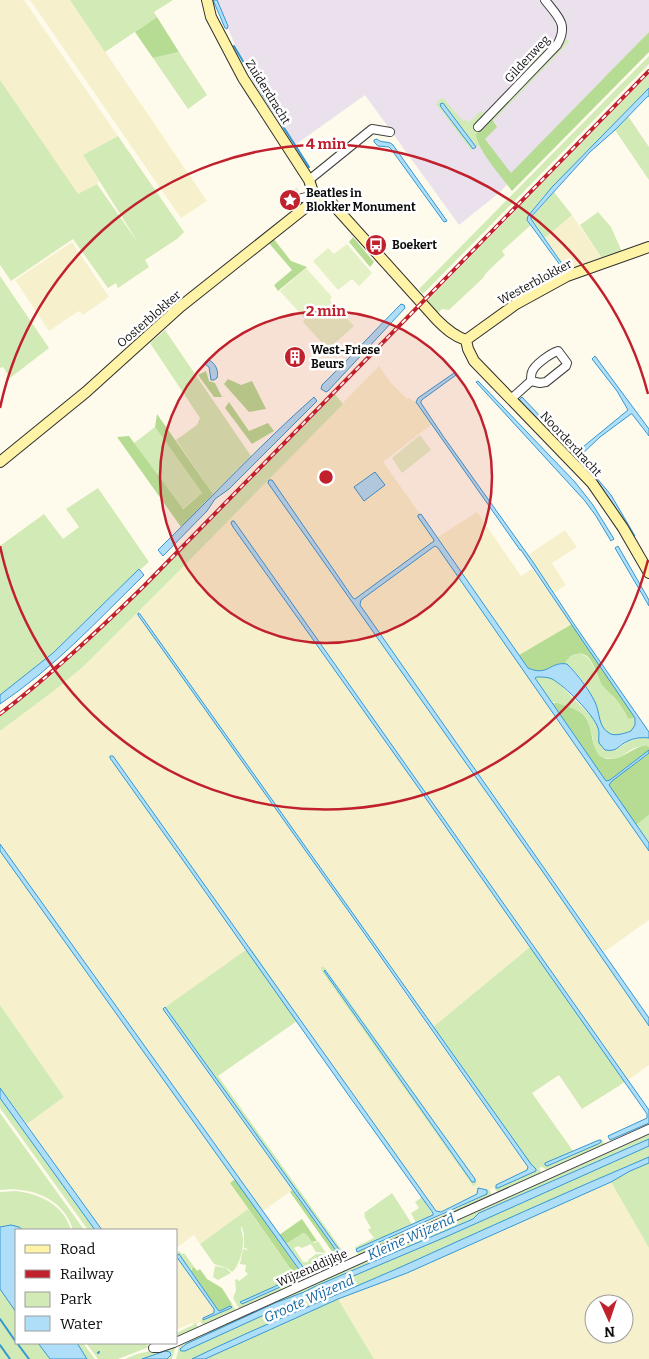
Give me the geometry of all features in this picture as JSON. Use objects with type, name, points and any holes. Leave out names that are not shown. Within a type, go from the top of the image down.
[{"type":"street","name":"Zuiderdracht","points":[[207,0],[212,17],[243,78],[309,180],[314,195]]},
{"type":"street","name":"Gildenweg","points":[[478,127],[558,45],[562,38],[563,33],[560,20],[545,0]]},
{"type":"street","points":[[309,180],[372,129],[390,132]]},
{"type":"street","points":[[302,198],[314,195],[329,200],[437,320],[448,331],[466,340]]},
{"type":"street","name":"Oosterblokker","points":[[0,462],[86,392],[187,301],[306,206],[314,195]]},
{"type":"street","name":"Westerblokker","points":[[466,340],[516,304],[567,276],[649,247]]},
{"type":"street","name":"Noorderdracht","points":[[466,340],[474,361],[592,483],[623,528],[649,573]]},
{"type":"street","points":[[511,399],[531,381],[531,373],[534,368],[552,353],[558,351],[566,366],[546,382],[531,381]]},
{"type":"street","name":"Wijzenddijkje","points":[[178,1341],[649,1129]]},
{"type":"street","name":"Wijzenddijkje","points":[[153,1348],[160,1348],[170,1344]]},
{"type":"shaded area","points":[[0,0],[24,0],[118,136],[83,155],[99,181],[78,195],[0,80]]},
{"type":"shaded area","points":[[30,0],[70,0],[207,201],[181,218]]},
{"type":"shaded area","points":[[216,0],[649,0],[649,32],[499,193],[459,225],[365,95],[295,145],[235,45]]},
{"type":"shaded area","points":[[297,187],[303,201],[292,209],[283,198]]},
{"type":"shaded area","points":[[572,215],[603,260],[567,273],[545,238]]},
{"type":"shaded area","points":[[72,242],[109,297],[83,315],[79,311],[49,331],[15,280]]},
{"type":"shaded area","points":[[379,366],[390,382],[407,399],[409,398],[416,402],[432,424],[383,462],[420,514],[418,516],[434,541],[357,599],[355,599],[269,480],[268,483],[545,875],[649,1026],[649,1065],[628,1080],[234,521],[231,523],[233,527],[530,947],[433,1027],[138,613],[528,1168],[527,1170],[487,1191],[481,1188],[477,1194],[441,1212],[436,1211],[250,948],[164,1008],[292,1190],[263,1211],[0,844],[0,731],[84,666]],"holes":[[[320,968],[327,970],[477,1181],[473,1186]]]},
{"type":"shaded area","points":[[477,512],[521,576],[532,569],[572,624],[519,655],[438,537]]},
{"type":"shaded area","points":[[565,530],[577,547],[552,563],[566,585],[554,593],[528,555]]},
{"type":"shaded area","points":[[435,546],[649,851],[649,920],[604,952],[360,605],[361,600]]},
{"type":"shaded area","points":[[0,851],[235,1179],[230,1183],[248,1209],[200,1244],[194,1235],[178,1247],[178,1229],[101,1229],[27,1124],[64,1097],[0,1005]]},
{"type":"shaded area","points":[[611,1182],[649,1248],[649,1359],[374,1359],[338,1299],[407,1273]]},
{"type":"shaded area","points":[[178,1259],[213,1307],[214,1313],[194,1325],[192,1323],[178,1329]]},
{"type":"green space","points":[[70,0],[173,0],[154,12],[157,17],[105,52]]},
{"type":"green space","points":[[157,17],[179,52],[153,58],[135,32]]},
{"type":"green space","points":[[649,32],[649,52],[512,191],[485,155],[476,134],[491,118],[497,127],[485,139],[511,173]]},
{"type":"green space","points":[[568,39],[569,42],[493,121],[491,118]]},
{"type":"green space","points":[[543,48],[545,52],[523,75],[519,76],[518,72],[527,60]]},
{"type":"green space","points":[[179,52],[207,95],[188,109],[153,58]]},
{"type":"green space","points":[[649,56],[649,64],[423,294],[419,289]]},
{"type":"green space","points":[[649,74],[649,88],[542,198],[528,216],[527,220],[531,225],[502,251],[505,255],[449,310],[442,309],[438,313],[427,301]]},
{"type":"green space","points":[[0,80],[78,194],[97,184],[139,244],[83,155],[118,136],[184,232],[177,239],[145,260],[149,267],[118,288],[116,283],[108,288],[73,239],[11,281],[0,265]]},
{"type":"green space","points":[[442,98],[463,121],[466,119],[469,122],[481,111],[484,113],[475,124],[480,130],[477,140],[479,145],[476,147],[443,103],[440,104],[441,108],[473,149],[471,150],[436,105]]},
{"type":"green space","points":[[628,116],[649,147],[649,180],[615,130]]},
{"type":"green space","points":[[554,192],[572,215],[545,238],[531,218]]},
{"type":"green space","points":[[598,212],[611,227],[622,252],[603,260],[580,225]]},
{"type":"green space","points":[[353,237],[374,262],[370,267],[349,242]]},
{"type":"green space","points":[[273,238],[291,261],[307,267],[278,291],[274,285],[292,270],[268,242]]},
{"type":"green space","points":[[347,244],[372,273],[359,286],[352,279],[338,290],[313,261],[328,248],[334,254]]},
{"type":"green space","points":[[306,268],[332,297],[330,300],[354,326],[328,349],[303,322],[305,319],[280,291]]},
{"type":"green space","points":[[0,276],[49,348],[10,378],[3,367],[0,368]]},
{"type":"green space","points":[[165,330],[251,456],[213,494],[176,440],[197,425],[200,418],[150,343]]},
{"type":"green space","points":[[206,371],[209,381],[215,383],[222,397],[214,397],[198,375]]},
{"type":"green space","points":[[228,379],[241,385],[252,381],[266,409],[249,412],[224,384]]},
{"type":"green space","points":[[334,393],[343,404],[175,575],[84,666],[0,731],[0,714],[51,676],[97,633],[167,565]]},
{"type":"green space","points":[[229,402],[249,431],[268,423],[274,431],[252,444],[225,408]]},
{"type":"green space","points":[[157,414],[213,494],[181,527],[117,437],[129,436],[183,509],[202,493],[155,427]]},
{"type":"green space","points":[[155,427],[202,493],[182,509],[134,443]]},
{"type":"green space","points":[[420,435],[431,450],[402,473],[392,458]]},
{"type":"green space","points":[[98,488],[149,562],[120,587],[53,653],[0,695],[0,546],[44,514],[63,539],[79,527],[66,509]]},
{"type":"green space","points":[[572,624],[635,718],[628,719],[618,701],[602,685],[593,664],[586,656],[575,654],[565,663],[537,672],[528,668],[519,655]]},
{"type":"green space","points":[[579,653],[591,661],[602,684],[618,700],[628,719],[635,718],[635,725],[631,731],[613,735],[608,733],[602,726],[595,703],[587,686],[565,663],[568,658]]},
{"type":"green space","points":[[535,677],[551,678],[559,684],[593,718],[598,725],[600,734],[616,750],[639,738],[649,738],[649,747],[646,745],[634,748],[614,759],[603,758],[595,752],[592,735],[554,702],[552,703]]},
{"type":"green space","points":[[552,703],[577,710],[583,715],[588,722],[595,749],[603,758],[619,758],[646,745],[649,747],[649,750],[610,780],[606,781]]},
{"type":"green space","points":[[649,753],[649,815],[636,825],[609,785]]},
{"type":"green space","points":[[649,815],[649,843],[636,825]]},
{"type":"green space","points":[[250,947],[300,1019],[218,1076],[344,1253],[347,1261],[342,1264],[338,1256],[343,1256],[164,1008]]},
{"type":"green space","points":[[530,947],[625,1082],[582,1109],[559,1075],[532,1093],[573,1151],[545,1163],[547,1166],[598,1144],[602,1140],[606,1146],[549,1171],[542,1167],[539,1168],[540,1175],[499,1194],[494,1188],[498,1188],[537,1170],[433,1027]]},
{"type":"green space","points":[[321,967],[324,967],[327,970],[477,1181],[475,1185],[473,1186],[321,970]],"holes":[[[326,970],[475,1179],[472,1182],[324,971]]]},
{"type":"green space","points":[[0,1005],[64,1097],[27,1124],[0,1088]]},
{"type":"green space","points":[[0,1098],[94,1229],[87,1229],[0,1108]]},
{"type":"green space","points":[[0,1113],[84,1229],[73,1229],[69,1219],[62,1210],[45,1197],[23,1190],[0,1190]]},
{"type":"green space","points":[[649,1131],[649,1139],[479,1213],[473,1219],[183,1345],[181,1351],[185,1351],[299,1299],[448,1236],[649,1146],[649,1157],[192,1359],[176,1359],[179,1347],[183,1342],[341,1271],[371,1260],[548,1176],[573,1168]]},
{"type":"green space","points":[[649,1163],[649,1248],[611,1182]]},
{"type":"green space","points":[[235,1179],[303,1276],[297,1278],[230,1183]]},
{"type":"green space","points":[[292,1190],[339,1256],[336,1257],[290,1192]]},
{"type":"green space","points":[[490,1190],[492,1196],[421,1231],[417,1227],[487,1194],[487,1191]]},
{"type":"green space","points":[[16,1191],[34,1195],[50,1202],[63,1214],[71,1229],[0,1227],[0,1192]]},
{"type":"green space","points":[[392,1193],[412,1224],[356,1249],[355,1247],[374,1238],[368,1230],[371,1228],[364,1213]]},
{"type":"green space","points":[[422,1197],[433,1215],[416,1223],[411,1213],[419,1208],[415,1202]]},
{"type":"green space","points":[[248,1209],[297,1278],[305,1276],[325,1263],[308,1271],[305,1270],[286,1244],[303,1233],[312,1242],[318,1241],[326,1253],[316,1252],[311,1244],[302,1248],[298,1246],[294,1248],[303,1262],[308,1262],[316,1254],[328,1254],[329,1260],[327,1261],[331,1270],[242,1310],[233,1298],[236,1290],[235,1280],[239,1281],[248,1274],[245,1271],[246,1265],[240,1264],[243,1249],[248,1249],[244,1248],[242,1227],[242,1252],[235,1270],[232,1272],[227,1268],[214,1264],[200,1244]],"holes":[[[286,1282],[287,1284],[242,1304],[240,1302]]]},
{"type":"green space","points":[[302,1219],[317,1241],[312,1242],[303,1233],[286,1244],[279,1235]]},
{"type":"green space","points":[[414,1228],[415,1232],[360,1256],[357,1252]]},
{"type":"green space","points":[[178,1252],[184,1253],[195,1268],[191,1268],[191,1271]]},
{"type":"green space","points":[[215,1266],[226,1268],[231,1273],[218,1280],[213,1277]]},
{"type":"green space","points":[[192,1268],[195,1268],[197,1271],[200,1269],[207,1279],[222,1288],[232,1304],[231,1306],[220,1311],[218,1310],[191,1271]]},
{"type":"green space","points":[[0,1289],[15,1311],[15,1344],[39,1344],[50,1359],[0,1359]]},
{"type":"green space","points":[[338,1299],[374,1359],[205,1359]]},
{"type":"green space","points":[[232,1304],[235,1312],[206,1325],[200,1321],[231,1308]]},
{"type":"green space","points":[[196,1323],[197,1329],[178,1338],[178,1332]]},
{"type":"green space","points":[[78,1344],[84,1344],[95,1359],[87,1359]]},
{"type":"green space","points":[[87,1344],[146,1344],[149,1347],[118,1359],[98,1359]]},
{"type":"green space","points":[[173,1346],[175,1349],[172,1359],[167,1359],[172,1354],[171,1352],[165,1351],[142,1359],[125,1359],[137,1354]]},
{"type":"water","points":[[213,0],[217,0],[228,26],[227,29],[225,28]]},
{"type":"water","points":[[649,88],[649,96],[590,152],[531,217],[565,268],[563,269],[527,220],[528,216],[552,187]]},
{"type":"water","points":[[443,103],[476,147],[473,149],[441,107],[440,104]]},
{"type":"water","points":[[377,139],[393,145],[447,221],[444,222],[391,149],[378,146],[374,142]]},
{"type":"water","points":[[401,304],[405,308],[328,391],[326,392],[321,389],[322,385]]},
{"type":"water","points":[[595,356],[649,429],[649,436],[631,414],[600,437],[579,457],[611,495],[635,536],[632,537],[619,514],[589,474],[571,454],[578,451],[628,410],[617,391],[592,359]]},
{"type":"water","points":[[209,360],[217,370],[218,375],[214,380],[211,380],[209,367],[205,364]]},
{"type":"water","points":[[454,373],[456,375],[423,399],[421,403],[649,732],[649,738],[633,739],[615,749],[605,750],[599,743],[599,730],[595,722],[578,701],[552,679],[535,678],[606,781],[610,780],[649,750],[649,753],[609,785],[649,843],[649,851],[438,548],[435,546],[432,548],[361,600],[360,605],[649,1018],[649,1026],[545,875],[268,483],[269,480],[272,480],[355,599],[434,541],[418,517],[421,514],[528,668],[540,671],[557,665],[567,664],[592,697],[605,730],[614,735],[631,731],[635,725],[635,718],[521,550],[416,402],[418,398]]},
{"type":"water","points":[[478,381],[575,482],[593,505],[614,539],[611,541],[585,501],[476,382]]},
{"type":"water","points":[[314,397],[317,401],[229,489],[215,499],[207,511],[163,556],[158,550]]},
{"type":"water","points":[[522,397],[541,417],[538,419],[519,400]]},
{"type":"water","points":[[375,472],[385,485],[364,501],[354,487]]},
{"type":"water","points":[[232,521],[234,521],[649,1110],[649,1123],[610,1140],[608,1136],[647,1118],[647,1114],[233,527]]},
{"type":"water","points":[[618,546],[649,600],[649,606],[615,548]]},
{"type":"water","points":[[139,569],[144,575],[92,626],[39,675],[0,704],[0,695],[53,653]]},
{"type":"water","points":[[138,613],[536,1171],[496,1188],[496,1185],[527,1170],[528,1167]]},
{"type":"water","points":[[110,756],[113,756],[436,1211],[441,1212],[477,1194],[478,1188],[487,1190],[487,1194],[357,1252],[356,1249],[433,1215],[433,1213]]},
{"type":"water","points":[[0,844],[305,1270],[308,1271],[325,1263],[327,1266],[305,1276],[303,1275],[0,851]]},
{"type":"water","points":[[325,970],[475,1179],[475,1182],[472,1182]]},
{"type":"water","points":[[165,1007],[345,1258],[341,1261],[335,1249],[163,1009]]},
{"type":"water","points":[[0,1088],[101,1229],[94,1229],[0,1098]]},
{"type":"water","points":[[649,1139],[649,1146],[448,1236],[299,1299],[185,1351],[180,1349],[186,1344],[275,1303],[473,1219],[479,1213]]},
{"type":"water","points":[[599,1140],[601,1142],[598,1144],[547,1166],[545,1165],[545,1163]]},
{"type":"water","points":[[649,1157],[649,1163],[611,1182],[407,1273],[338,1299],[205,1359],[192,1359],[556,1197]]},
{"type":"water","points":[[11,1225],[22,1229],[15,1229],[15,1311],[0,1289],[0,1227]]},
{"type":"water","points":[[178,1255],[218,1310],[232,1307],[203,1320],[203,1318],[214,1313],[214,1309],[178,1259]]},
{"type":"water","points":[[287,1281],[287,1284],[242,1304],[240,1302]]},
{"type":"water","points":[[39,1344],[78,1344],[87,1359],[50,1359]]},
{"type":"water","points":[[165,1351],[170,1352],[171,1355],[167,1359],[142,1359]]},
{"type":"waterway","points":[[234,46],[309,167]]},
{"type":"waterway","points":[[0,1319],[15,1341]]},
{"type":"waterway","points":[[18,1344],[29,1359]]},
{"type":"waterway","points":[[0,1345],[10,1359]]},
{"type":"railway","points":[[0,714],[73,653],[143,587],[649,71]]},
{"type":"place","name":"Beatles in Blokker Monument","points":[[290,200]]},
{"type":"place","name":"Boekert","points":[[376,245]]},
{"type":"place","name":"West-Friese Beurs","points":[[295,357]]},
{"type":"water label","name":"Kleine Wijzend","points":[[411,1237]]},
{"type":"water label","name":"Groote Wijzend","points":[[309,1299]]}]
